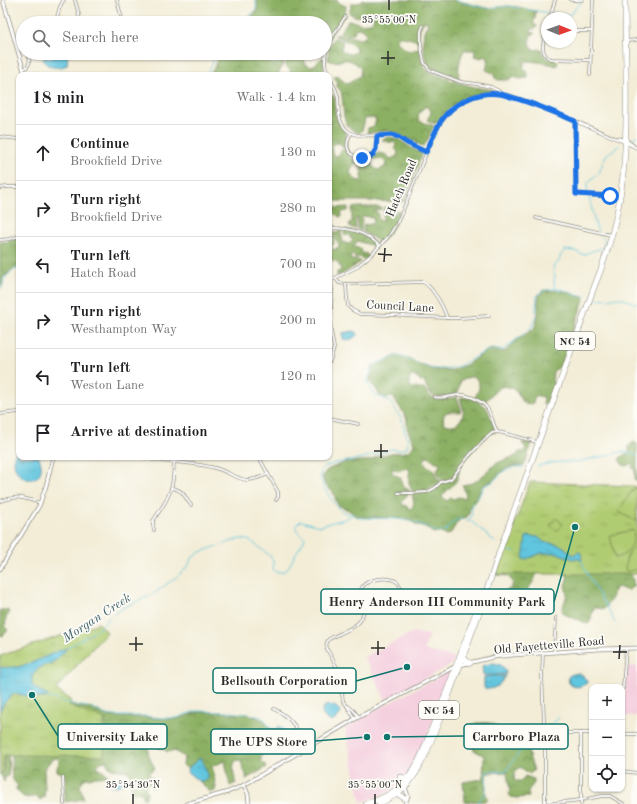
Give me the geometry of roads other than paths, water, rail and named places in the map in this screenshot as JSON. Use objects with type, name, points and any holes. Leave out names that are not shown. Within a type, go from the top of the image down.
[{"type":"highway","name":"NC 54","points":[[366,804],[382,798],[403,786],[421,755],[452,676],[464,655],[502,544],[603,265],[612,235],[624,171],[626,142],[626,89],[624,0]]},
{"type":"highway","name":"NC 54","points":[[379,804],[395,795],[416,773],[426,754],[445,706],[458,665],[502,544]]},
{"type":"highway","points":[[464,655],[465,660],[470,663]]},
{"type":"highway","points":[[447,670],[452,676]]},
{"type":"highway","points":[[400,777],[408,778]]},
{"type":"highway","points":[[395,795],[400,795],[405,801]]},
{"type":"street","points":[[58,16],[61,4],[64,0]]},
{"type":"street","points":[[74,0],[79,16]]},
{"type":"street","points":[[117,0],[120,16]]},
{"type":"street","points":[[552,12],[555,0]]},
{"type":"street","points":[[571,0],[582,0]]},
{"type":"street","points":[[590,75],[593,0]]},
{"type":"street","points":[[0,5],[4,2],[16,42]]},
{"type":"street","points":[[332,37],[345,17]]},
{"type":"street","points":[[423,26],[421,31],[421,46],[426,67],[434,72],[461,82],[491,87],[499,90],[500,94]]},
{"type":"street","points":[[577,31],[591,31]]},
{"type":"street","points":[[625,41],[637,40]]},
{"type":"street","points":[[543,48],[544,54],[551,59],[590,60]]},
{"type":"street","points":[[21,60],[24,72]]},
{"type":"street","points":[[24,69],[28,67],[29,60]]},
{"type":"street","points":[[325,60],[327,72]]},
{"type":"street","points":[[332,83],[338,96],[339,117],[344,128],[355,135],[392,135],[426,152]]},
{"type":"street","name":"Hatch Road","points":[[332,279],[355,268],[371,256],[388,237],[400,216],[434,132],[441,121],[454,107],[459,103],[477,95],[490,93],[500,94],[522,100],[636,147]]},
{"type":"street","points":[[575,121],[576,194],[620,198]]},
{"type":"street","points":[[351,133],[347,140],[347,147],[355,156],[362,158],[372,156],[376,149],[377,136]]},
{"type":"street","points":[[0,137],[16,139]]},
{"type":"street","points":[[0,188],[16,187]]},
{"type":"street","points":[[536,218],[612,235]]},
{"type":"street","points":[[332,228],[351,229],[362,233],[380,246]]},
{"type":"street","points":[[0,240],[16,237]]},
{"type":"street","points":[[335,278],[339,283],[346,284],[423,282],[428,285],[434,293],[444,308],[447,318]]},
{"type":"street","name":"Council Lane","points":[[346,284],[348,304],[350,308],[356,312],[368,314],[447,318],[489,316]]},
{"type":"street","points":[[332,337],[334,348],[332,354]]},
{"type":"street","points":[[434,397],[445,398],[460,394],[480,401],[488,408],[497,432]]},
{"type":"street","points":[[0,414],[16,412]]},
{"type":"street","points":[[332,418],[358,424]]},
{"type":"street","points":[[398,493],[427,492],[435,488],[441,482],[451,479],[483,441],[497,432],[539,442]]},
{"type":"street","points":[[0,569],[40,503],[53,460]]},
{"type":"street","points":[[152,460],[211,466],[244,479],[254,479],[268,474]]},
{"type":"street","points":[[261,460],[278,492],[278,497],[276,500]]},
{"type":"street","points":[[154,530],[152,525],[153,521],[171,488],[174,462]]},
{"type":"street","points":[[171,488],[182,492],[191,505]]},
{"type":"street","points":[[0,501],[21,497],[40,503]]},
{"type":"street","points":[[357,718],[343,701],[343,681],[327,650],[327,641],[354,626],[361,619],[363,611],[360,594],[362,586],[367,582],[387,578],[394,580],[399,584],[406,603]]},
{"type":"street","points":[[554,652],[556,618]]},
{"type":"street","points":[[624,684],[626,648]]},
{"type":"street","name":"Old Fayetteville Road","points":[[186,804],[228,792],[244,785],[357,718],[458,665],[497,656],[637,648]]},
{"type":"street","points":[[542,653],[545,733],[545,804],[581,800],[597,796],[607,796],[624,804]]},
{"type":"street","points":[[274,709],[283,713],[291,721],[297,729],[304,749]]},
{"type":"street","points":[[545,733],[589,734]]},
{"type":"street","points":[[581,733],[581,804]]},
{"type":"street","points":[[625,734],[637,734]]},
{"type":"street","points":[[625,771],[637,773]]},
{"type":"street","points":[[63,777],[64,804]]},
{"type":"street","points":[[244,785],[248,794],[249,804]]},
{"type":"street","points":[[403,786],[405,801]]},
{"type":"water","points":[[44,60],[67,60],[67,65],[60,67],[50,66]]},
{"type":"water","points":[[353,331],[358,334],[355,337],[349,340],[343,339],[343,333]]},
{"type":"water","points":[[16,453],[16,460],[40,460],[40,474],[36,478],[24,478],[18,473],[15,466],[14,455]]},
{"type":"water","points":[[526,537],[538,537],[545,543],[561,546],[573,555],[580,552],[582,561],[557,553],[542,553],[524,560]]},
{"type":"water","points":[[67,648],[56,660],[39,668],[32,678],[33,686],[48,697],[36,698],[15,693],[6,701],[0,711],[0,667],[18,667]]},
{"type":"water","points":[[493,663],[502,666],[505,669],[506,674],[494,675],[505,676],[502,682],[497,686],[492,689],[485,689],[484,677],[493,675],[483,675],[482,666]]},
{"type":"water","points":[[578,673],[584,677],[587,683],[575,687],[569,683],[568,677]]},
{"type":"water","points":[[328,705],[334,706],[341,711],[340,715],[332,722],[326,719],[322,714],[323,709]]},
{"type":"water","points":[[279,726],[283,729],[286,735],[283,739],[277,736]]},
{"type":"water","points":[[200,758],[207,772],[207,780],[200,782],[187,771],[189,767]]},
{"type":"water","points":[[122,776],[123,778],[120,785],[111,785],[111,779]]},
{"type":"waterway","points":[[250,16],[256,7],[255,0]]},
{"type":"waterway","points":[[455,0],[486,8],[508,6],[543,12]]},
{"type":"waterway","points":[[573,12],[582,1]]},
{"type":"waterway","points":[[208,72],[214,60]]},
{"type":"waterway","points":[[633,138],[637,136]]},
{"type":"waterway","points":[[588,193],[588,182],[599,173],[606,155],[619,146]]},
{"type":"waterway","points":[[589,197],[598,231]]},
{"type":"waterway","points":[[555,288],[555,276],[553,272],[554,265],[558,262],[560,256],[565,250],[575,251],[584,255],[603,248],[605,240],[600,235]]},
{"type":"waterway","points":[[0,290],[3,287],[4,277],[16,269]]},
{"type":"waterway","name":"Morgan Creek","points":[[495,542],[472,522],[464,519],[459,519],[453,522],[446,531],[436,532],[415,522],[397,519],[362,518],[345,513],[335,504],[327,492],[321,480],[321,471],[322,469],[333,464],[352,461],[392,449],[400,450],[407,448],[408,442],[402,420],[392,404],[389,401],[375,395],[368,384],[367,381],[372,366],[396,356],[431,368],[438,369],[459,366],[486,351],[503,350],[531,328],[535,320],[537,296],[542,291],[549,289],[566,290],[573,294],[586,296]]},
{"type":"waterway","name":"Morgan Creek","points":[[596,299],[621,298],[637,304]]},
{"type":"waterway","points":[[538,466],[551,463],[577,462],[620,452],[637,456]]},
{"type":"waterway","points":[[469,520],[472,514],[471,505],[477,500],[484,486],[491,483],[504,471],[515,467],[523,467]]},
{"type":"waterway","name":"Morgan Creek","points":[[67,648],[102,626],[122,608],[152,595],[178,576],[188,566],[192,558],[200,552],[239,539],[248,540],[272,558],[274,571],[282,572],[288,568],[305,538],[296,528],[298,523],[301,521],[320,526],[346,519],[350,516]]},
{"type":"waterway","points":[[506,550],[515,552]]},
{"type":"waterway","points":[[581,560],[615,623]]},
{"type":"waterway","points":[[47,697],[93,708],[106,715],[115,716],[177,718],[197,711],[249,714],[261,717],[270,728],[276,729]]},
{"type":"waterway","points":[[546,727],[556,721],[559,717]]},
{"type":"waterway","points":[[477,804],[486,791],[486,772],[506,771],[528,740],[543,727]]},
{"type":"place","name":"Henry Anderson III Community Park","points":[[575,527]]},
{"type":"place","name":"Bellsouth Corporation","points":[[407,667]]},
{"type":"place","name":"University Lake","points":[[32,695]]},
{"type":"place","name":"The UPS Store","points":[[367,737]]},
{"type":"place","name":"Carrboro Plaza","points":[[387,737]]}]
